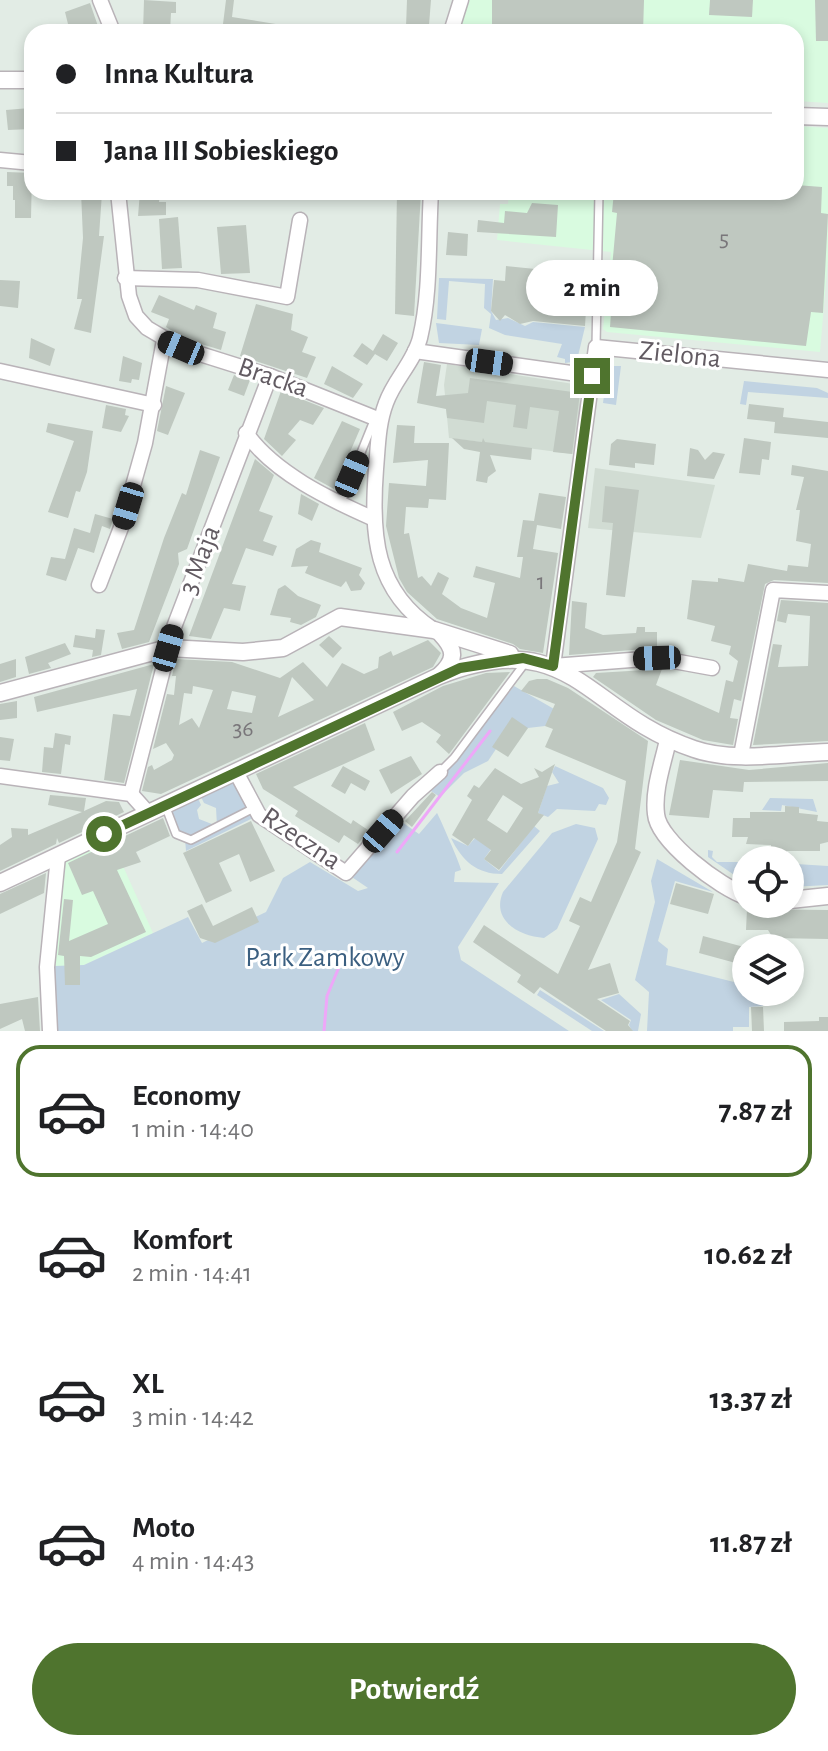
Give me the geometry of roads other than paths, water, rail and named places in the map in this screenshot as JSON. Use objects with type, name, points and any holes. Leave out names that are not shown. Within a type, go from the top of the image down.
[{"type":"street","points":[[100,0],[110,24]]},
{"type":"street","points":[[454,24],[461,0]]},
{"type":"street","points":[[0,80],[24,80]]},
{"type":"street","points":[[804,116],[828,117]]},
{"type":"street","points":[[0,160],[24,162]]},
{"type":"street","name":"Bracka","points":[[119,200],[125,278],[136,316],[164,340],[270,376],[378,419]]},
{"type":"street","points":[[430,200],[422,320],[415,351],[391,390],[378,419],[372,518],[376,544],[395,593],[413,616],[438,632],[453,648],[449,667],[439,676]]},
{"type":"street","points":[[125,278],[198,280],[287,297],[300,220]]},
{"type":"street","points":[[99,585],[125,516],[154,405],[164,340]]},
{"type":"street","points":[[553,666],[596,347]]},
{"type":"street","name":"Zielona","points":[[596,347],[828,370]]},
{"type":"street","points":[[415,351],[592,376]]},
{"type":"street","points":[[0,371],[154,405]]},
{"type":"street","name":"3 Maja","points":[[131,794],[168,648],[246,433],[270,376]]},
{"type":"street","points":[[246,433],[255,445],[301,481],[372,518]]},
{"type":"street","points":[[741,755],[773,590],[828,593]]},
{"type":"street","points":[[381,621],[392,613],[395,593]]},
{"type":"street","points":[[0,693],[168,648],[266,650],[296,644],[337,617],[381,621],[438,632],[553,666],[668,740],[698,751],[741,755],[828,752]]},
{"type":"street","points":[[0,883],[439,676],[480,662],[525,658]]},
{"type":"street","points":[[553,666],[657,658],[712,668]]},
{"type":"street","points":[[668,740],[655,817],[678,848],[717,882],[732,889]]},
{"type":"street","name":"Rzeczna","points":[[236,772],[254,808],[346,873],[413,796],[440,772]]},
{"type":"street","points":[[0,776],[131,794],[148,813]]},
{"type":"street","points":[[50,1031],[47,967],[58,856]]},
{"type":"street","points":[[804,899],[828,896]]},
{"type":"lane","points":[[596,347],[595,258],[599,200]]},
{"type":"lane","points":[[341,502],[378,419]]},
{"type":"lane","points":[[440,772],[454,758],[525,658]]},
{"type":"lane","points":[[165,805],[176,834],[184,839],[254,808]]},
{"type":"waterway","points":[[397,852],[490,731]]},
{"type":"waterway","points":[[324,1031],[327,996],[339,967]]},
{"type":"park label","name":"Park Zamkowy","points":[[325,958]]}]
